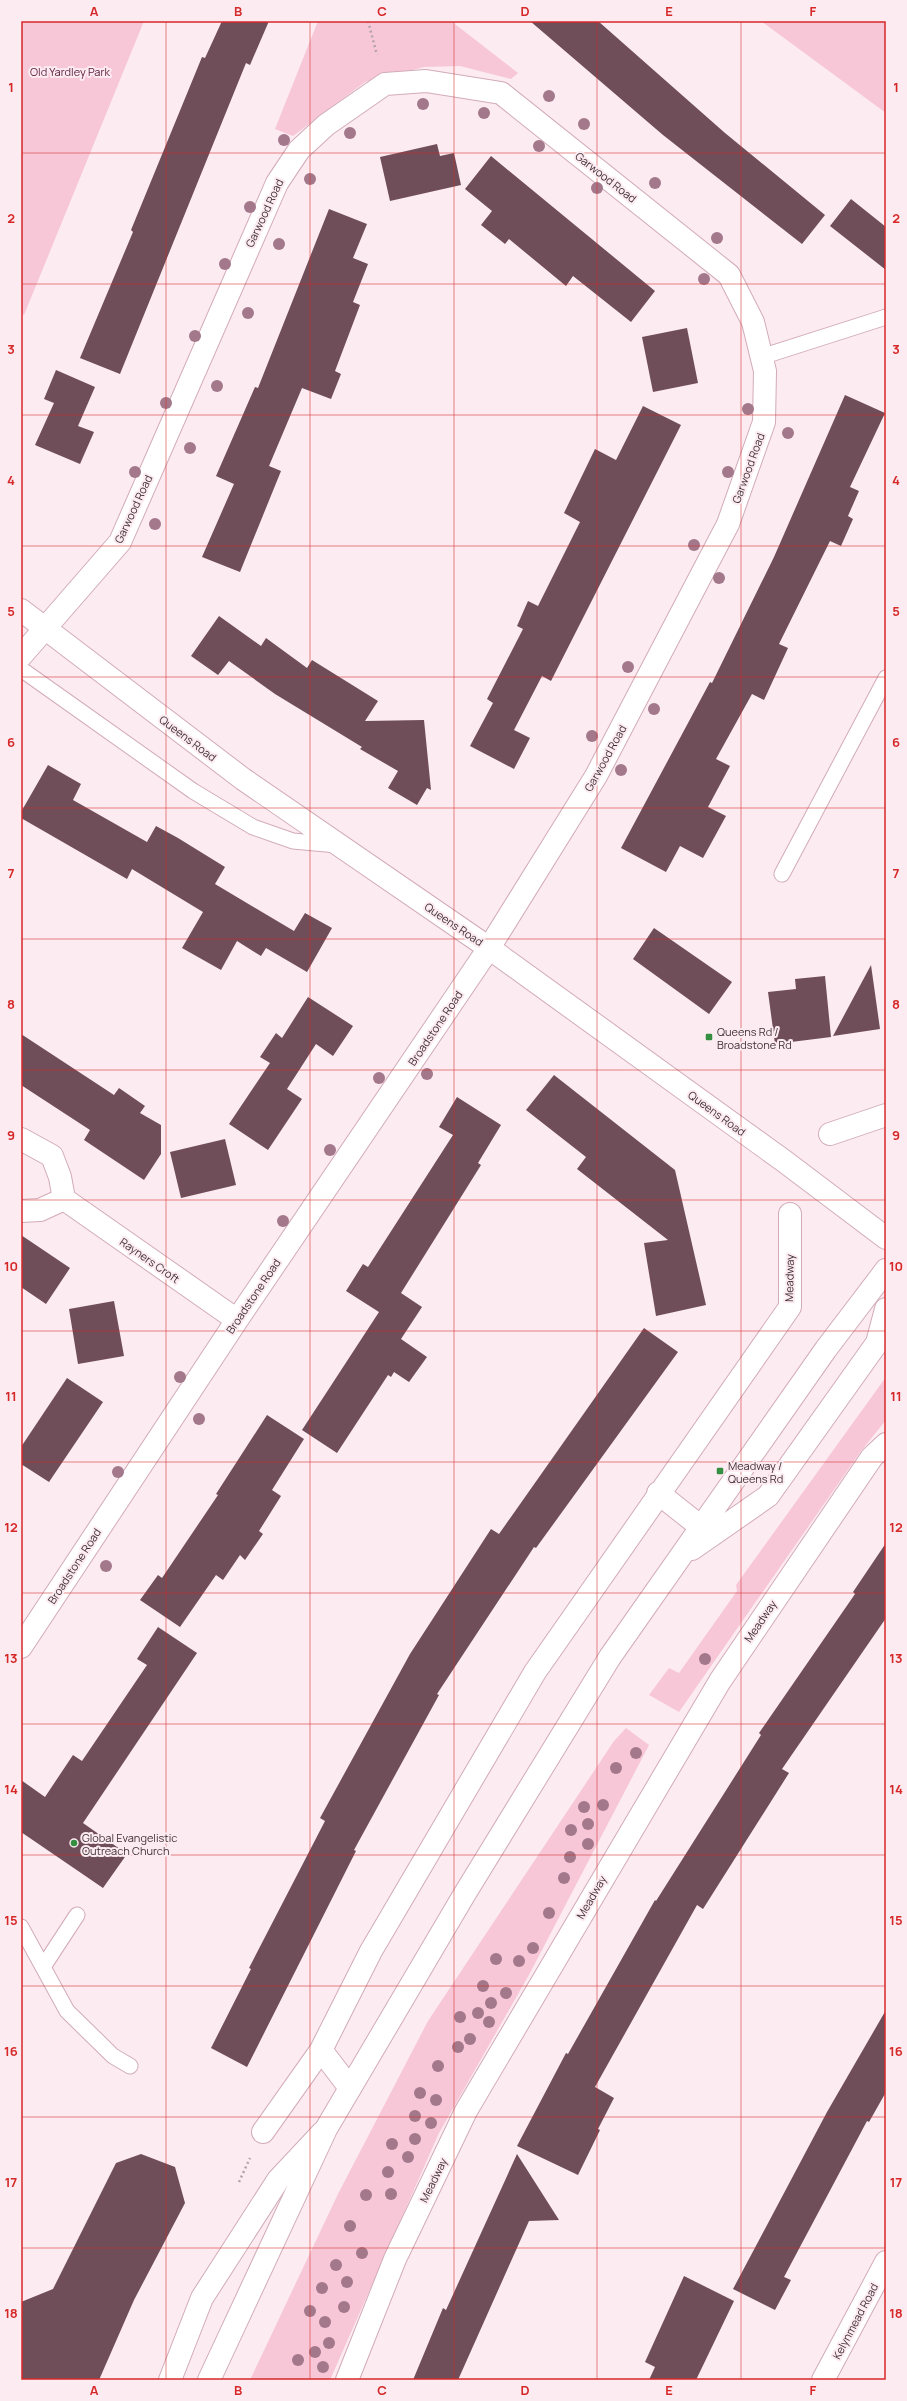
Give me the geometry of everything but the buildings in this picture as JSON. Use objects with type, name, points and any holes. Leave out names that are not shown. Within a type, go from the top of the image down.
[{"type":"street","name":"Garwood Road","points":[[21,656],[46,630],[120,542],[277,182],[299,150],[326,125],[385,84],[426,81],[501,93],[730,275],[753,322],[765,371],[764,422],[728,524],[596,776],[489,948]]},
{"type":"street","name":"Queens Road","points":[[21,610],[243,779],[489,948],[886,1238]]},
{"type":"street","name":"Broadstone Road","points":[[21,1646],[237,1320],[489,948]]},
{"type":"street","points":[[830,1134],[886,1115]]},
{"type":"street","points":[[21,1139],[52,1156],[60,1177],[64,1199],[40,1210],[21,1211]]},
{"type":"street","name":"Rayners Croft","points":[[64,1199],[237,1320]]},
{"type":"street","name":"Meadway","points":[[263,2132],[321,2050],[371,1951],[535,1672],[658,1493],[790,1307],[790,1214]]},
{"type":"street","points":[[210,2380],[326,2129],[610,1657],[826,1349],[886,1270]]},
{"type":"street","points":[[681,1556],[768,1496],[877,1343],[886,1309]]},
{"type":"street","name":"Meadway","points":[[347,2380],[395,2260],[466,2111],[720,1681],[872,1457],[886,1444]]},
{"type":"street","points":[[658,1493],[701,1527]]},
{"type":"street","points":[[321,2050],[350,2088]]},
{"type":"street","points":[[170,2380],[202,2298],[278,2180],[326,2129]]},
{"type":"street","name":"Kelynmead Road","points":[[824,2380],[886,2262]]},
{"type":"lane","points":[[761,357],[886,317]]},
{"type":"lane","points":[[21,669],[192,791],[253,827],[293,841],[340,845]]},
{"type":"lane","points":[[782,874],[886,678]]},
{"type":"lane","points":[[43,1967],[78,1915]]},
{"type":"lane","points":[[21,1927],[67,2011],[113,2056],[130,2066]]},
{"type":"path","points":[[368,21],[385,84]]},
{"type":"green space","name":"Old Yardley Park","points":[[21,21],[144,21],[24,315],[21,313]]},
{"type":"green space","points":[[318,21],[451,21],[518,73],[511,79],[460,66],[424,67],[365,82],[293,136],[275,129]]},
{"type":"green space","points":[[761,21],[886,21],[886,113]]},
{"type":"green space","points":[[886,1377],[886,1420],[861,1451],[679,1712],[649,1695],[669,1668],[679,1673],[737,1591],[736,1585]]},
{"type":"green space","points":[[626,1728],[649,1745],[530,1973],[439,2133],[330,2380],[250,2380],[338,2194],[428,2021],[614,1741]]},
{"type":"place","name":"Queens Rd / Broadstone Rd","points":[[709,1037]]},
{"type":"place","name":"Meadway / Queens Rd","points":[[720,1471]]},
{"type":"place","name":"Global Evangelistic Outreach Church","points":[[74,1843]]}]
